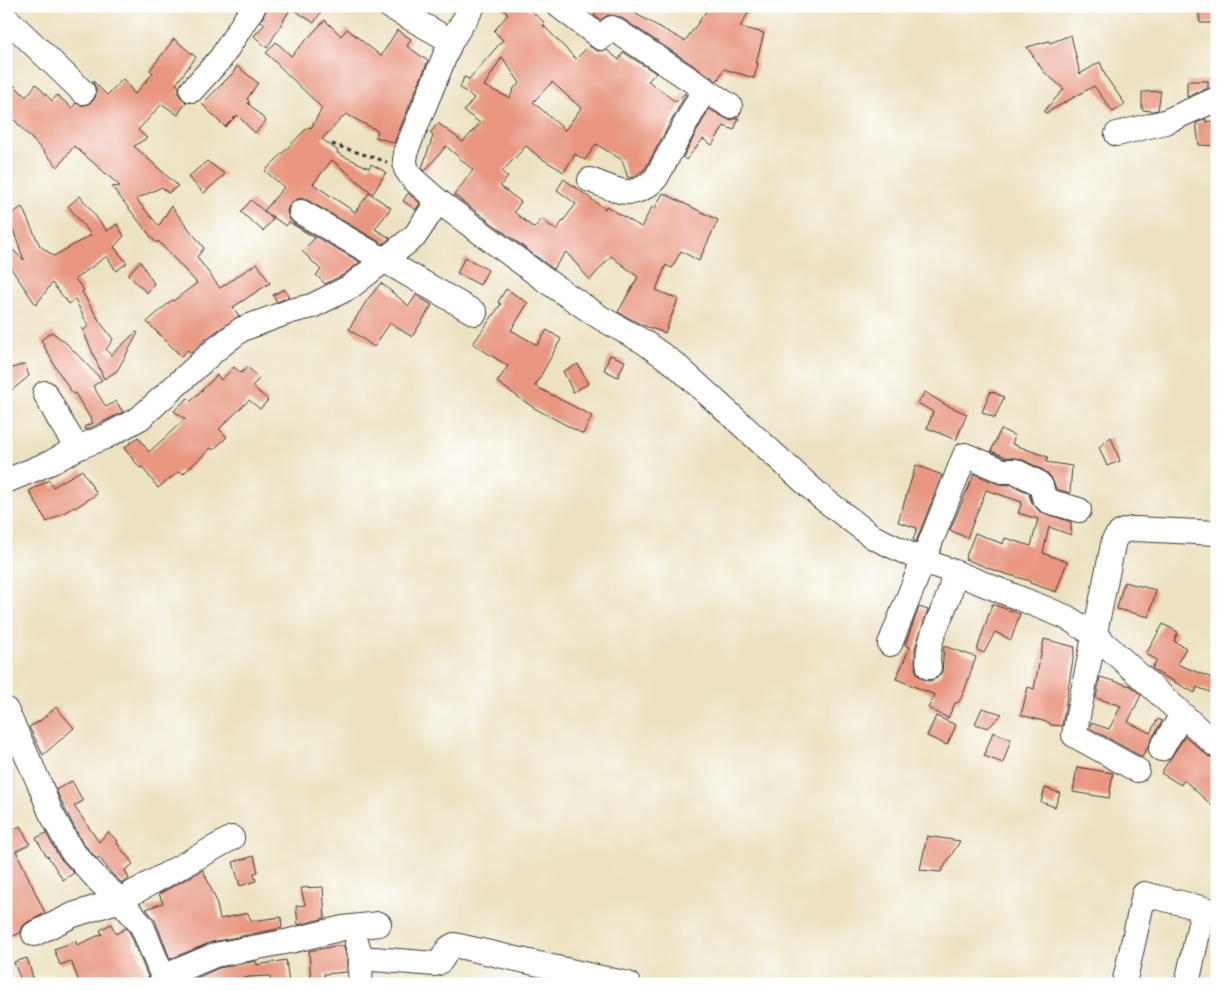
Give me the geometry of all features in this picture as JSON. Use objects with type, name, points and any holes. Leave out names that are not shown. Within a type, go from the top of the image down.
[{"type":"street","points":[[192,90],[221,58],[254,6]]},
{"type":"street","points":[[388,6],[452,41]]},
{"type":"street","points":[[560,6],[601,38],[612,28],[730,106]]},
{"type":"street","points":[[472,7],[452,41],[407,148],[406,169],[412,179],[438,201],[548,282],[601,318],[644,342],[676,365],[821,497],[873,537],[924,562],[954,572],[1066,617],[1096,635],[1217,746]]},
{"type":"street","points":[[6,18],[83,92]]},
{"type":"street","points":[[590,180],[627,193],[645,189],[656,178],[704,90]]},
{"type":"street","points":[[1116,134],[1165,122],[1217,99]]},
{"type":"street","points":[[6,481],[52,462],[140,418],[202,361],[242,330],[312,306],[350,287],[415,236],[438,201]]},
{"type":"street","points":[[301,212],[475,313]]},
{"type":"street","points":[[46,393],[77,448]]},
{"type":"street","points":[[890,644],[965,455],[1003,471],[1014,470],[1019,472],[1041,486],[1044,497],[1048,501],[1079,510]]},
{"type":"street","points":[[1137,770],[1074,735],[1114,540],[1119,533],[1125,530],[1148,529],[1217,533]]},
{"type":"street","points":[[929,667],[929,649],[949,594],[954,572]]},
{"type":"street","points":[[6,710],[50,811],[71,850],[120,900],[142,926],[165,980],[215,955],[290,941],[343,928],[379,924]]},
{"type":"street","points":[[1161,749],[1182,715]]},
{"type":"street","points":[[34,934],[73,915],[120,900],[232,838]]},
{"type":"street","points":[[1124,984],[1144,894],[1210,910],[1187,984]]},
{"type":"street","points":[[353,928],[361,958],[360,984]]},
{"type":"street","points":[[361,958],[435,964],[442,959],[446,949],[454,945],[628,984]]},
{"type":"path","points":[[332,144],[406,169]]},
{"type":"building","points":[[268,6],[311,6],[321,12],[314,23],[291,8],[267,48],[254,36],[265,24],[261,21]]},
{"type":"building","points":[[500,6],[525,6],[545,23],[543,25],[576,59],[589,46],[598,51],[607,50],[619,60],[623,52],[656,73],[648,81],[676,102],[686,94],[645,169],[634,177],[628,178],[622,160],[596,144],[585,160],[575,154],[564,172],[539,157],[526,146],[502,172],[508,177],[500,186],[521,202],[514,212],[534,228],[542,219],[556,230],[576,204],[557,190],[564,179],[605,209],[606,206],[641,227],[652,207],[655,208],[663,193],[718,220],[699,261],[681,251],[672,268],[666,265],[656,290],[678,299],[665,333],[642,325],[618,312],[638,277],[611,256],[590,280],[566,252],[553,269],[454,195],[473,170],[446,146],[425,171],[422,168],[433,136],[430,133],[438,123],[463,142],[480,123],[464,111],[474,98],[460,88],[464,77],[469,79],[503,40],[494,31],[508,14]],"holes":[[[502,57],[520,83],[514,88],[510,98],[484,86]],[[552,82],[581,108],[565,130],[533,102]]]},
{"type":"building","points":[[599,6],[642,6],[636,14],[685,41],[710,6],[752,6],[740,27],[764,33],[754,78],[724,69],[717,81],[620,17],[608,15],[600,20],[594,15]]},
{"type":"building","points":[[1198,6],[1215,6],[1217,23],[1200,23]]},
{"type":"building","points":[[325,20],[341,36],[347,29],[381,56],[397,30],[411,39],[407,46],[428,61],[394,143],[376,137],[378,131],[346,114],[322,139],[338,151],[337,153],[369,168],[371,164],[386,172],[373,194],[332,160],[313,184],[355,212],[369,193],[391,208],[375,229],[390,238],[383,244],[302,198],[295,200],[289,206],[287,211],[289,218],[294,224],[360,262],[343,275],[325,284],[316,275],[321,270],[302,251],[315,238],[289,222],[286,226],[264,211],[284,187],[265,171],[308,127],[311,128],[322,108],[266,53],[276,42],[291,56]]},
{"type":"building","points":[[1071,35],[1080,74],[1100,62],[1106,77],[1125,104],[1113,112],[1094,86],[1046,113],[1044,111],[1064,89],[1044,72],[1027,47],[1049,41],[1050,43]]},
{"type":"building","points":[[174,39],[196,57],[176,84],[179,86],[179,95],[186,102],[178,115],[162,104],[138,130],[147,138],[134,146],[178,186],[168,193],[162,187],[136,199],[159,226],[171,206],[204,248],[197,257],[220,288],[257,263],[270,283],[233,307],[239,316],[206,339],[191,353],[188,350],[181,356],[147,322],[172,300],[197,283],[158,241],[156,243],[112,187],[120,186],[74,146],[58,167],[6,111],[6,77],[26,97],[36,84],[52,101],[57,95],[72,108],[76,103],[86,105],[93,101],[96,96],[96,89],[92,80],[107,95],[123,79],[135,94],[153,73],[150,70]]},
{"type":"building","points":[[237,66],[258,83],[247,99],[250,102],[248,103],[266,121],[255,133],[237,115],[225,127],[202,104],[233,73]]},
{"type":"building","points":[[1187,81],[1208,81],[1208,88],[1187,97]]},
{"type":"building","points":[[1161,91],[1158,110],[1142,110],[1142,92]]},
{"type":"building","points":[[709,109],[729,120],[739,118],[734,130],[724,126],[712,145],[703,139],[686,160],[683,157]]},
{"type":"building","points":[[1206,119],[1206,122],[1213,121],[1215,146],[1199,145],[1196,123]]},
{"type":"building","points":[[207,161],[225,174],[204,193],[188,177]]},
{"type":"building","points":[[408,193],[420,203],[416,210],[403,201]]},
{"type":"building","points":[[80,196],[107,231],[117,224],[124,236],[114,247],[127,263],[116,271],[107,256],[75,279],[84,290],[82,292],[100,322],[113,339],[106,350],[111,355],[136,332],[138,333],[117,371],[104,379],[82,328],[84,330],[88,326],[75,299],[69,304],[52,283],[36,305],[6,261],[6,244],[24,260],[8,216],[22,207],[40,246],[54,256],[91,235],[68,206]]},
{"type":"building","points":[[251,200],[273,219],[263,231],[241,212]]},
{"type":"building","points":[[465,257],[488,270],[480,285],[457,273]]},
{"type":"building","points":[[140,261],[154,284],[147,293],[128,275]]},
{"type":"building","points":[[381,283],[409,306],[416,295],[432,305],[412,337],[390,323],[374,347],[349,329],[367,300]]},
{"type":"building","points":[[284,289],[289,297],[277,302],[273,295]]},
{"type":"building","points":[[506,289],[528,303],[511,330],[537,345],[547,330],[561,339],[535,386],[592,416],[583,434],[534,408],[497,382],[508,366],[473,344],[501,304],[498,302]]},
{"type":"building","points":[[52,332],[65,342],[102,380],[93,386],[106,407],[116,401],[123,412],[86,430],[84,427],[93,423],[75,393],[73,394],[56,368],[41,340]]},
{"type":"building","points":[[610,355],[625,361],[618,377],[604,370]]},
{"type":"building","points":[[25,364],[29,376],[6,395],[6,370]]},
{"type":"building","points":[[578,364],[588,384],[573,392],[563,371]]},
{"type":"building","points":[[234,367],[241,373],[248,367],[259,379],[252,386],[268,400],[260,409],[249,400],[219,429],[227,437],[213,450],[211,448],[183,474],[180,471],[158,488],[124,448],[138,437],[149,452],[185,419],[174,411],[180,405],[188,398],[191,401],[217,375],[221,380]]},
{"type":"building","points":[[991,391],[1004,397],[995,418],[982,412]]},
{"type":"building","points":[[925,392],[946,405],[967,414],[956,440],[927,428],[933,412],[918,403]]},
{"type":"building","points":[[1001,429],[1015,436],[1012,444],[1048,457],[1046,462],[1072,466],[1070,493],[1056,489],[1051,477],[1043,470],[1021,459],[1006,457],[991,451]]},
{"type":"building","points":[[1111,437],[1120,461],[1107,466],[1099,447]]},
{"type":"building","points":[[916,465],[942,475],[916,542],[913,540],[917,528],[898,522]]},
{"type":"building","points":[[82,470],[97,494],[47,522],[29,491],[49,480],[53,487]]},
{"type":"building","points":[[974,474],[998,484],[1012,485],[1029,493],[1031,501],[1039,511],[1071,522],[1071,535],[1049,527],[1043,553],[1067,562],[1056,592],[965,559],[975,533],[1003,544],[1005,538],[1031,546],[1038,519],[1018,513],[1022,502],[986,490],[967,538],[950,530]]},
{"type":"building","points":[[1124,582],[1156,590],[1149,617],[1117,609]]},
{"type":"building","points":[[992,604],[1020,614],[1011,640],[995,632],[984,653],[977,650]]},
{"type":"building","points":[[919,607],[928,610],[915,648],[915,668],[918,675],[924,680],[930,681],[937,678],[942,672],[944,646],[976,657],[964,692],[959,702],[955,703],[948,718],[928,708],[935,695],[896,679],[910,647],[905,645]]},
{"type":"building","points":[[1163,624],[1178,632],[1174,641],[1186,648],[1177,664],[1217,680],[1217,695],[1197,687],[1195,693],[1152,668],[1157,660],[1146,654]]},
{"type":"building","points":[[1044,639],[1075,647],[1062,726],[1050,725],[1050,723],[1021,715],[1028,687],[1034,689]]},
{"type":"building","points":[[1100,677],[1131,686],[1141,695],[1128,722],[1150,733],[1158,719],[1162,721],[1142,757],[1090,728],[1091,723],[1109,729],[1121,706],[1096,698]]},
{"type":"building","points":[[56,707],[74,728],[43,755],[29,727],[40,721]]},
{"type":"building","points":[[982,708],[1002,714],[988,728],[975,724]]},
{"type":"building","points":[[936,716],[956,725],[947,745],[927,736]]},
{"type":"building","points":[[993,732],[1011,739],[1003,763],[984,756]]},
{"type":"building","points":[[1185,736],[1208,756],[1217,759],[1217,810],[1184,780],[1181,785],[1161,773]]},
{"type":"building","points":[[1077,767],[1113,773],[1109,798],[1073,792]]},
{"type":"building","points":[[72,781],[83,801],[74,806],[99,842],[108,832],[118,841],[117,843],[133,864],[125,870],[129,879],[122,883],[99,857],[97,859],[82,842],[63,805],[56,790]]},
{"type":"building","points":[[1045,788],[1060,793],[1055,807],[1041,802]]},
{"type":"building","points":[[20,826],[30,844],[16,851],[45,913],[23,926],[20,933],[6,939],[6,830],[8,833]]},
{"type":"building","points":[[46,833],[59,857],[74,873],[63,880],[36,838]]},
{"type":"building","points":[[927,836],[960,841],[941,872],[920,870]]},
{"type":"building","points":[[254,856],[258,872],[254,873],[256,881],[240,886],[233,862]]},
{"type":"building","points":[[203,870],[216,900],[220,919],[248,913],[251,921],[281,917],[282,928],[212,942],[170,959],[155,920],[146,909],[163,903],[159,894]]},
{"type":"building","points":[[323,887],[325,918],[298,925],[296,906],[305,905],[301,888]]},
{"type":"building","points":[[111,924],[116,934],[126,928],[130,933],[151,984],[80,984],[71,961],[60,965],[54,949],[76,941],[77,945],[102,934],[100,930]]},
{"type":"building","points":[[344,946],[347,972],[324,974],[325,984],[311,984],[309,951]]},
{"type":"building","points":[[27,958],[33,977],[21,981],[14,962]]},
{"type":"building","points":[[286,960],[289,984],[271,984],[270,976],[248,977],[230,984],[190,984],[190,981],[219,968],[256,961],[257,965]]}]
